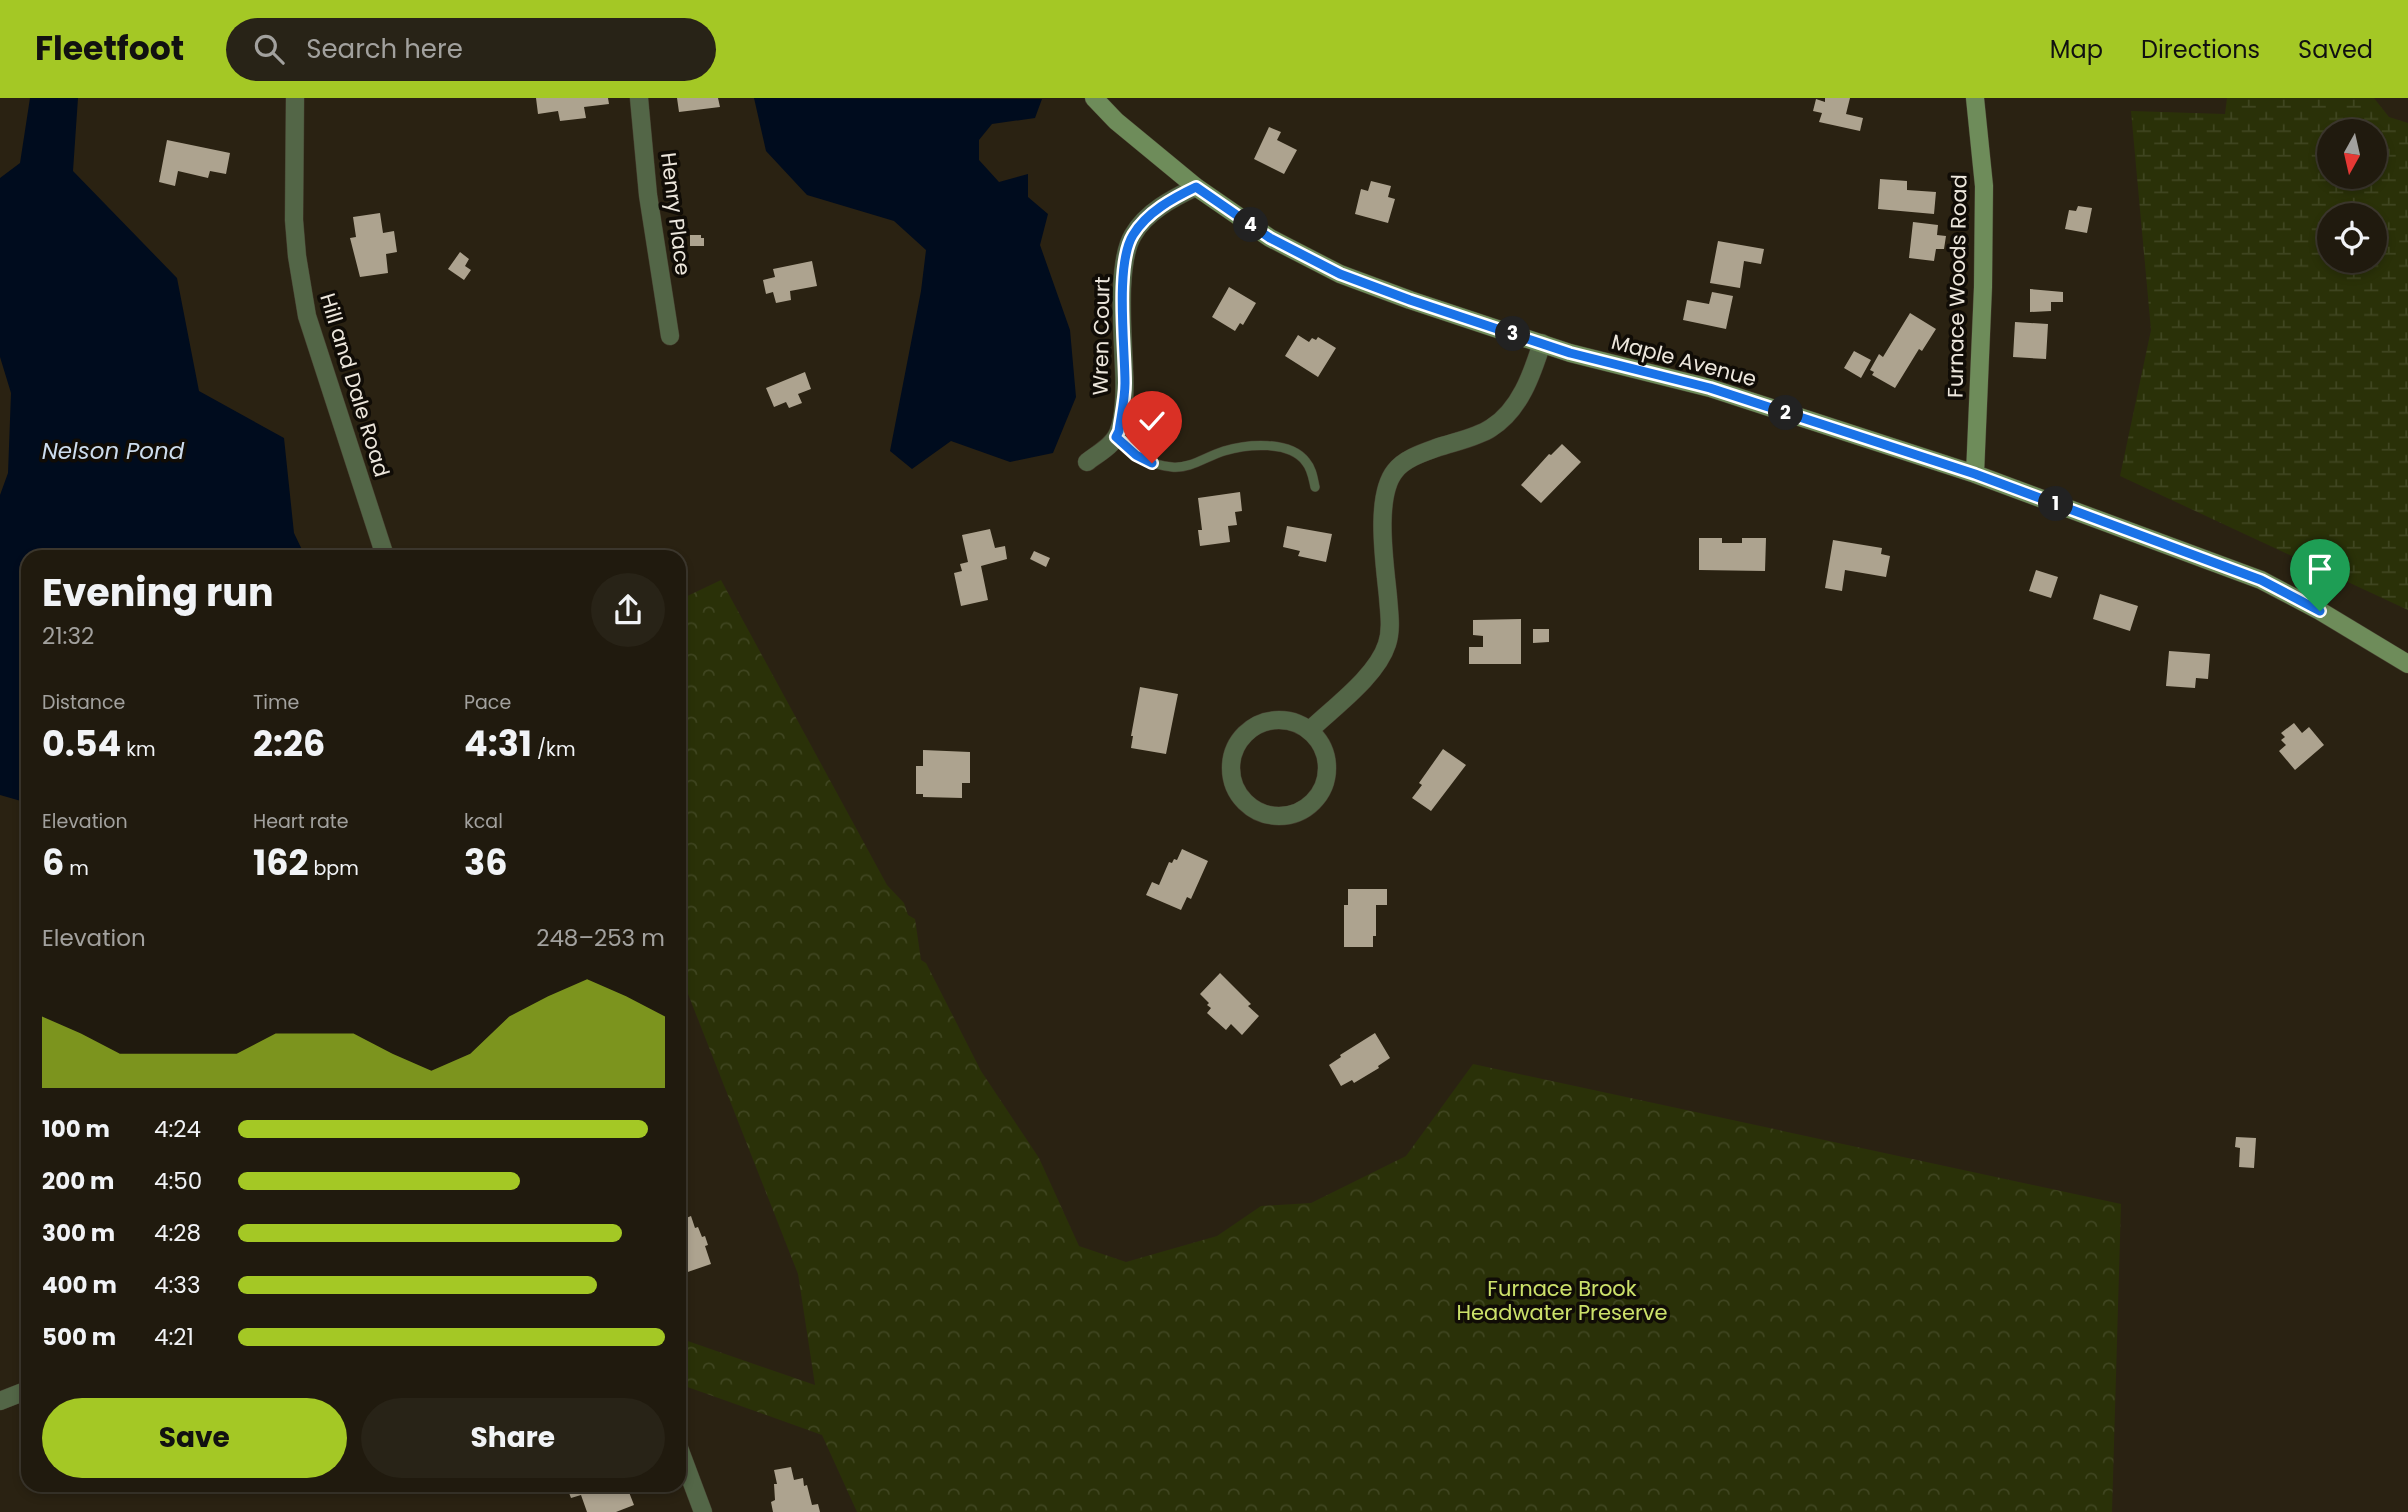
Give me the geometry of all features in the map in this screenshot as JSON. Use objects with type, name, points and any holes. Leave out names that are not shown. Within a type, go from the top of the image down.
[{"type":"street","name":"Hill and Dale Road","points":[[295,98],[294,219],[307,316],[383,550]]},
{"type":"street","name":"Henry Place","points":[[639,98],[648,195],[670,336]]},
{"type":"street","name":"Maple Avenue","points":[[1094,98],[1116,121],[1196,187],[1270,238],[1340,274],[1570,353],[1710,388],[1975,474],[2261,580],[2320,611],[2408,664]]},
{"type":"street","name":"Furnace Woods Road","points":[[1975,98],[1984,186],[1983,288],[1975,474]]},
{"type":"street","name":"Wren Court","points":[[1116,437],[1125,386],[1122,324],[1128,245],[1134,233],[1155,211],[1174,197],[1196,187]]},
{"type":"street","points":[[1310,730],[1368,674],[1380,660],[1388,643],[1390,625],[1384,553],[1384,509],[1387,488],[1394,471],[1406,461],[1425,452],[1491,429],[1520,398],[1542,343]]},
{"type":"street","points":[[1087,462],[1116,437]]},
{"type":"street","points":[[1264,722],[1296,722],[1310,730],[1320,741],[1328,768],[1326,783],[1310,806],[1289,816],[1264,814],[1243,801],[1234,788],[1231,772],[1232,756],[1238,741],[1250,729],[1264,722]]},
{"type":"street","points":[[0,1401],[21,1393]]},
{"type":"street","points":[[686,1467],[703,1512]]},
{"type":"lane","points":[[1116,437],[1136,455],[1152,463],[1174,468],[1243,446],[1280,448],[1299,454],[1307,462],[1315,487]]},
{"type":"green space","points":[[2227,98],[2374,98],[2389,117],[2408,123],[2408,610],[2120,476],[2151,330],[2131,111],[2225,114]]},
{"type":"green space","name":"Furnace Brook Headwater Preserve","points":[[721,580],[887,885],[904,903],[908,915],[915,919],[921,960],[926,963],[981,1071],[1039,1158],[1079,1246],[1126,1262],[1217,1236],[1261,1206],[1311,1203],[1406,1156],[1473,1064],[2121,1204],[2112,1512],[857,1512],[822,1435],[686,1386],[686,1340],[815,1385],[798,1274],[686,989],[686,597]]},
{"type":"water","name":"Nelson Pond","points":[[30,98],[78,98],[73,171],[177,278],[199,391],[284,438],[294,533],[302,550],[21,550],[21,801],[0,795],[0,495],[8,473],[11,393],[0,357],[0,178],[20,163]]},
{"type":"water","points":[[754,98],[1042,99],[1035,118],[992,124],[979,140],[979,160],[999,182],[1028,174],[1028,197],[1048,214],[1040,245],[1070,330],[1076,397],[1053,453],[1010,462],[951,441],[912,469],[890,451],[921,291],[926,250],[894,221],[807,195],[766,151]]},
{"type":"building","points":[[536,98],[608,98],[609,104],[584,107],[586,118],[560,121],[558,111],[538,114]]},
{"type":"building","points":[[677,98],[718,98],[720,107],[679,112]]},
{"type":"building","points":[[1825,98],[1850,98],[1846,114],[1863,118],[1860,131],[1819,122],[1822,113],[1813,111],[1816,99],[1825,102]]},
{"type":"building","points":[[1269,127],[1281,132],[1277,140],[1297,150],[1284,174],[1254,159]]},
{"type":"building","points":[[167,140],[230,153],[226,174],[210,171],[208,178],[178,171],[175,186],[159,182]]},
{"type":"building","points":[[1880,179],[1907,181],[1907,190],[1936,192],[1934,214],[1878,209]]},
{"type":"building","points":[[1371,181],[1391,186],[1388,197],[1395,199],[1388,223],[1355,214],[1361,189],[1368,191]]},
{"type":"building","points":[[2078,206],[2092,208],[2087,233],[2065,229],[2069,210],[2076,211]]},
{"type":"building","points":[[380,213],[383,233],[394,231],[397,252],[386,254],[388,273],[360,277],[350,238],[356,237],[353,217]]},
{"type":"building","points":[[1913,222],[1938,225],[1937,235],[1946,236],[1944,249],[1936,249],[1934,261],[1909,258]]},
{"type":"building","points":[[690,235],[701,235],[701,238],[704,238],[704,246],[690,246]]},
{"type":"building","points":[[1718,241],[1764,249],[1761,264],[1744,261],[1740,288],[1710,283]]},
{"type":"building","points":[[460,252],[469,259],[465,266],[471,270],[464,280],[448,269]]},
{"type":"building","points":[[812,261],[817,286],[790,291],[791,300],[776,303],[773,292],[766,294],[763,280],[775,277],[773,269]]},
{"type":"building","points":[[1229,287],[1256,303],[1243,325],[1240,323],[1235,331],[1212,317]]},
{"type":"building","points":[[2030,289],[2063,292],[2063,302],[2051,302],[2051,311],[2030,312]]},
{"type":"building","points":[[1712,292],[1733,296],[1726,329],[1683,320],[1687,300],[1709,304]]},
{"type":"building","points":[[1910,313],[1936,329],[1922,351],[1919,349],[1895,388],[1872,375],[1874,372],[1870,370],[1879,354],[1883,357]]},
{"type":"building","points":[[2015,322],[2048,324],[2046,359],[2013,357]]},
{"type":"building","points":[[1298,335],[1309,342],[1318,337],[1336,348],[1318,377],[1285,356]]},
{"type":"building","points":[[1854,351],[1871,360],[1861,378],[1844,368]]},
{"type":"building","points":[[805,372],[811,389],[798,394],[802,403],[789,408],[786,402],[774,407],[766,388]]},
{"type":"building","points":[[1562,444],[1581,462],[1541,503],[1521,485],[1549,454]]},
{"type":"building","points":[[1240,492],[1242,511],[1235,512],[1237,525],[1228,526],[1230,542],[1200,546],[1198,530],[1202,530],[1198,498]]},
{"type":"building","points":[[1287,526],[1332,534],[1326,562],[1298,556],[1300,551],[1283,547]]},
{"type":"building","points":[[990,529],[995,548],[1005,546],[1007,559],[981,566],[988,600],[961,606],[954,573],[962,571],[960,564],[968,562],[962,535]]},
{"type":"building","points":[[1699,538],[1722,538],[1722,543],[1742,543],[1742,538],[1766,538],[1765,571],[1699,570]]},
{"type":"building","points":[[1833,540],[1882,548],[1881,554],[1890,556],[1886,577],[1845,570],[1842,591],[1825,588]]},
{"type":"building","points":[[1034,551],[1050,558],[1046,567],[1030,559]]},
{"type":"building","points":[[2036,570],[2058,577],[2051,598],[2029,591]]},
{"type":"building","points":[[2100,594],[2138,606],[2130,631],[2093,619]]},
{"type":"building","points":[[1521,619],[1521,664],[1469,664],[1469,647],[1483,647],[1483,636],[1473,635],[1473,620]]},
{"type":"building","points":[[1533,629],[1549,629],[1549,642],[1533,643]]},
{"type":"building","points":[[2169,651],[2210,654],[2208,679],[2196,678],[2195,688],[2166,686]]},
{"type":"building","points":[[1140,687],[1178,694],[1166,754],[1131,748]]},
{"type":"building","points":[[2294,723],[2302,733],[2309,727],[2324,745],[2295,770],[2279,751],[2286,745],[2281,740],[2285,737],[2281,733]]},
{"type":"building","points":[[1443,749],[1466,765],[1431,811],[1412,798],[1422,785],[1419,783]]},
{"type":"building","points":[[923,750],[970,752],[970,783],[962,783],[962,798],[923,797],[923,794],[916,794],[916,766],[923,766]]},
{"type":"building","points":[[1182,849],[1208,861],[1191,899],[1187,897],[1181,910],[1146,895],[1152,882],[1159,885],[1169,862],[1177,860]]},
{"type":"building","points":[[1348,889],[1387,889],[1387,905],[1376,905],[1376,936],[1373,936],[1373,947],[1344,947],[1344,905],[1348,905]]},
{"type":"building","points":[[1220,973],[1251,1004],[1248,1006],[1259,1016],[1242,1035],[1231,1024],[1226,1030],[1207,1013],[1211,1008],[1200,994]]},
{"type":"building","points":[[1375,1033],[1390,1058],[1354,1083],[1352,1080],[1341,1086],[1329,1065]]},
{"type":"building","points":[[2236,1137],[2256,1138],[2254,1168],[2239,1167],[2240,1148],[2235,1147]]},
{"type":"building","points":[[691,1216],[695,1228],[698,1227],[702,1237],[705,1236],[711,1264],[686,1273],[686,1218]]},
{"type":"building","points":[[791,1467],[794,1480],[803,1478],[812,1505],[818,1504],[820,1512],[773,1512],[771,1502],[775,1500],[774,1484],[777,1484],[774,1470]]},
{"type":"building","points":[[569,1492],[629,1492],[634,1505],[616,1512],[587,1512],[581,1495],[571,1498]]},
{"type":"route","points":[[1152,463],[1136,455],[1116,437],[1125,386],[1122,324],[1125,262],[1128,245],[1134,233],[1155,211],[1174,197],[1196,187],[1270,238],[1340,274],[1570,353],[1710,388],[1975,474],[2261,580],[2320,611]]}]
